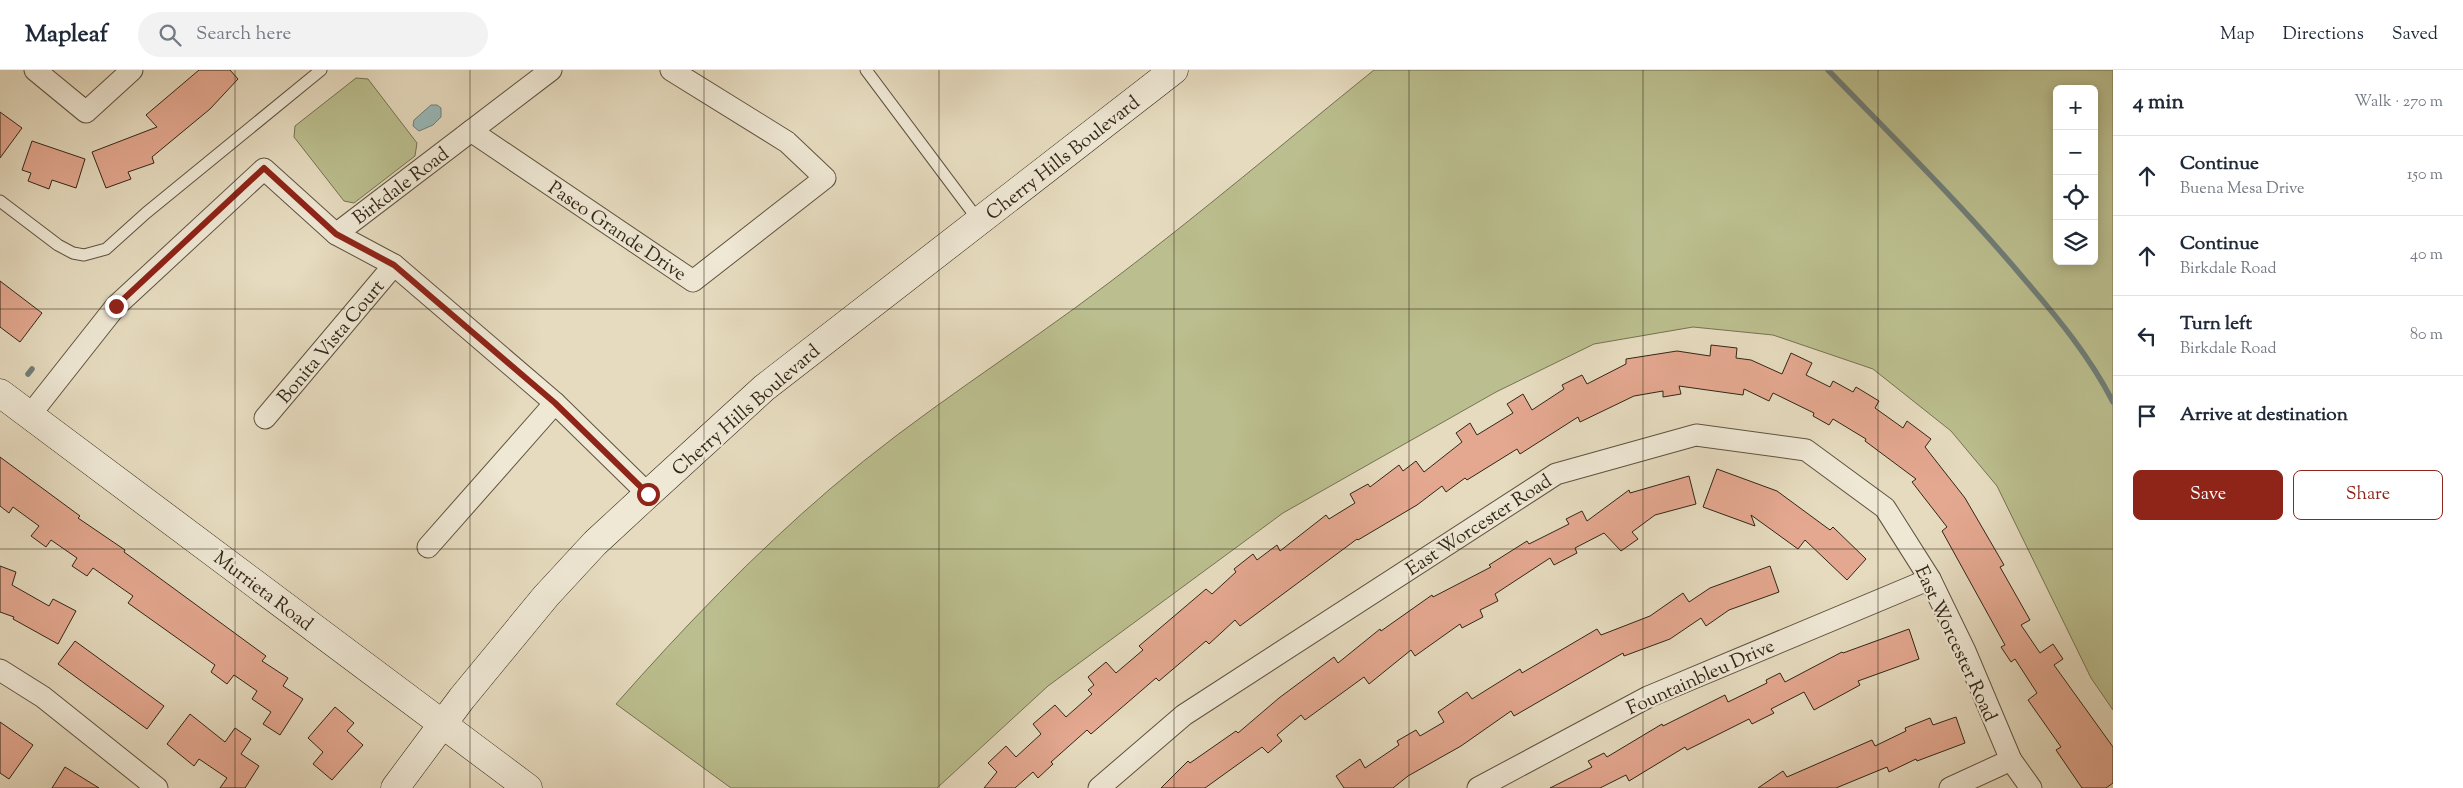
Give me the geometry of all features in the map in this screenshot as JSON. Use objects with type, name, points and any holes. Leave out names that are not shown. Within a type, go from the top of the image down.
[{"type":"street","points":[[35,70],[86,112],[132,70]]},
{"type":"street","name":"Birkdale Road","points":[[30,415],[116,306],[264,168],[336,234],[551,70]]},
{"type":"street","name":"Paseo Grande Drive","points":[[471,131],[693,281],[825,178],[787,142],[671,70]]},
{"type":"street","name":"Cherry Hills Boulevard","points":[[395,788],[443,724],[546,596],[595,543],[648,494],[764,388],[1174,70]]},
{"type":"street","points":[[336,234],[394,265],[555,403],[648,494]]},
{"type":"street","name":"Bonita Vista Court","points":[[265,418],[394,265]]},
{"type":"street","name":"Murrieta Road","points":[[0,393],[528,788]]},
{"type":"street","points":[[428,547],[555,403]]},
{"type":"street","name":"East Worcester Road","points":[[1099,788],[1184,715],[1556,474],[1696,436],[1806,450],[1885,508],[1930,579],[1966,651],[2011,760],[2030,788]]},
{"type":"street","name":"Fountainbleu Drive","points":[[1478,788],[1648,697],[1930,579]]},
{"type":"street","points":[[0,670],[43,697],[155,788]]},
{"type":"street","points":[[1950,788],[2011,760]]},
{"type":"lane","points":[[0,201],[58,245],[73,253],[84,255],[106,249],[146,213],[321,70]]},
{"type":"lane","points":[[866,70],[979,221]]},
{"type":"green space","points":[[1374,70],[2113,70],[2113,710],[2091,678],[1997,486],[1951,431],[1873,369],[1773,335],[1693,327],[1594,344],[1496,392],[1283,513],[1048,686],[937,788],[731,788],[616,704],[719,593],[801,514],[830,489],[898,434],[1075,308],[1210,204]]},
{"type":"green space","points":[[356,78],[368,79],[417,143],[415,156],[354,203],[344,201],[294,137],[295,126]]},
{"type":"water","points":[[431,105],[437,105],[441,108],[441,117],[433,125],[419,131],[413,126],[414,120]]},
{"type":"building","points":[[199,70],[230,70],[238,79],[210,109],[152,157],[154,163],[128,172],[131,179],[106,188],[92,152],[157,127],[146,115]]},
{"type":"building","points":[[0,112],[22,128],[0,158]]},
{"type":"building","points":[[32,141],[85,159],[76,188],[52,180],[49,189],[28,181],[31,173],[22,170]]},
{"type":"building","points":[[0,281],[42,313],[20,342],[0,327]]},
{"type":"building","points":[[1711,345],[1737,348],[1736,358],[1751,360],[1782,374],[1791,353],[1812,363],[1806,375],[1830,387],[1833,381],[1853,392],[1856,387],[1879,401],[1875,408],[1903,428],[1907,421],[1931,439],[1925,447],[1965,498],[2004,565],[2000,567],[2030,620],[2021,625],[2040,653],[2053,644],[2063,659],[2054,665],[2113,747],[2113,783],[2106,788],[2082,788],[2056,750],[2061,747],[2028,700],[2037,693],[2015,659],[2011,662],[2001,647],[2005,645],[1942,531],[1947,527],[1912,482],[1916,479],[1865,441],[1866,439],[1833,419],[1829,425],[1813,416],[1814,413],[1773,393],[1769,401],[1744,389],[1743,395],[1679,386],[1681,394],[1663,397],[1663,391],[1634,396],[1580,422],[1578,417],[1520,454],[1517,449],[1467,480],[1465,478],[1446,492],[1442,486],[1417,505],[1357,539],[1240,626],[1235,620],[1209,644],[1206,641],[1159,681],[1156,678],[1091,734],[1087,730],[1051,762],[1053,764],[1038,778],[1033,772],[1015,788],[984,788],[997,772],[988,763],[1006,746],[1016,757],[1041,734],[1033,724],[1055,705],[1066,717],[1092,694],[1088,690],[1094,685],[1088,677],[1106,662],[1116,673],[1143,650],[1139,646],[1206,589],[1212,594],[1236,572],[1234,569],[1253,554],[1257,560],[1277,545],[1280,551],[1326,515],[1329,519],[1355,503],[1350,494],[1368,484],[1370,487],[1399,465],[1403,471],[1416,461],[1424,472],[1462,442],[1456,433],[1470,423],[1477,435],[1513,413],[1507,404],[1523,394],[1532,410],[1564,389],[1562,385],[1582,375],[1587,384],[1626,364],[1626,359],[1677,351],[1710,356]]},
{"type":"building","points":[[0,457],[80,516],[78,518],[125,550],[124,552],[266,656],[262,661],[288,678],[283,686],[303,699],[280,735],[263,724],[271,712],[252,699],[257,691],[234,675],[227,684],[211,672],[215,665],[128,603],[133,596],[93,568],[87,576],[72,566],[77,558],[51,540],[46,547],[31,536],[39,526],[13,507],[9,513],[0,506]]},
{"type":"building","points":[[1717,469],[1777,491],[1830,530],[1833,527],[1866,559],[1847,580],[1805,540],[1798,549],[1751,515],[1755,526],[1703,507]]},
{"type":"building","points":[[1689,476],[1696,504],[1655,515],[1632,532],[1638,539],[1621,551],[1604,533],[1575,548],[1577,553],[1554,565],[1550,558],[1495,594],[1498,601],[1480,610],[1483,617],[1462,628],[1460,624],[1415,656],[1411,650],[1369,684],[1364,677],[1305,720],[1301,715],[1277,735],[1282,741],[1268,753],[1262,747],[1205,788],[1161,788],[1188,761],[1190,763],[1236,731],[1238,733],[1279,698],[1334,657],[1338,663],[1380,629],[1381,631],[1432,595],[1433,597],[1491,567],[1489,565],[1527,541],[1529,544],[1569,524],[1566,519],[1582,511],[1587,521],[1629,490],[1630,493]]},
{"type":"building","points":[[0,566],[16,572],[12,585],[49,606],[53,599],[76,611],[58,644],[13,619],[14,617],[0,612]]},
{"type":"building","points":[[1770,566],[1779,592],[1729,610],[1706,626],[1701,618],[1670,639],[1624,656],[1623,653],[1514,716],[1511,711],[1461,746],[1408,776],[1393,788],[1344,788],[1336,776],[1360,759],[1365,768],[1399,745],[1397,741],[1416,730],[1420,736],[1444,722],[1438,712],[1467,692],[1472,699],[1520,669],[1522,673],[1597,629],[1601,635],[1650,616],[1683,593],[1689,602],[1710,588]]},
{"type":"building","points":[[1909,629],[1919,659],[1858,681],[1860,685],[1814,710],[1804,692],[1771,709],[1774,713],[1752,724],[1749,719],[1687,750],[1685,747],[1629,781],[1626,775],[1600,788],[1550,788],[1592,767],[1588,761],[1604,753],[1607,757],[1662,724],[1663,726],[1725,695],[1728,702],[1767,683],[1766,680],[1780,673],[1785,682],[1842,652]]},
{"type":"building","points":[[75,641],[164,706],[147,729],[58,664]]},
{"type":"building","points":[[335,707],[354,723],[347,731],[363,745],[332,780],[313,764],[323,752],[308,738]]},
{"type":"building","points":[[190,714],[225,742],[235,728],[251,739],[241,754],[259,766],[245,788],[220,788],[227,778],[199,759],[194,766],[167,744]]},
{"type":"building","points":[[1956,717],[1965,743],[1917,761],[1916,759],[1889,772],[1887,767],[1836,788],[1758,788],[1783,771],[1787,777],[1872,740],[1875,746],[1906,731],[1905,728],[1930,718],[1933,725]]},
{"type":"building","points":[[0,722],[33,745],[9,779],[0,773]]},
{"type":"building","points":[[65,767],[99,788],[52,788]]},
{"type":"waterway","points":[[1828,70],[1928,173],[2001,253],[2073,338],[2113,402]]},
{"type":"waterway","points":[[28,374],[32,369]]},
{"type":"route","points":[[116,306],[264,168],[336,234],[394,265],[555,403],[648,494]]}]
